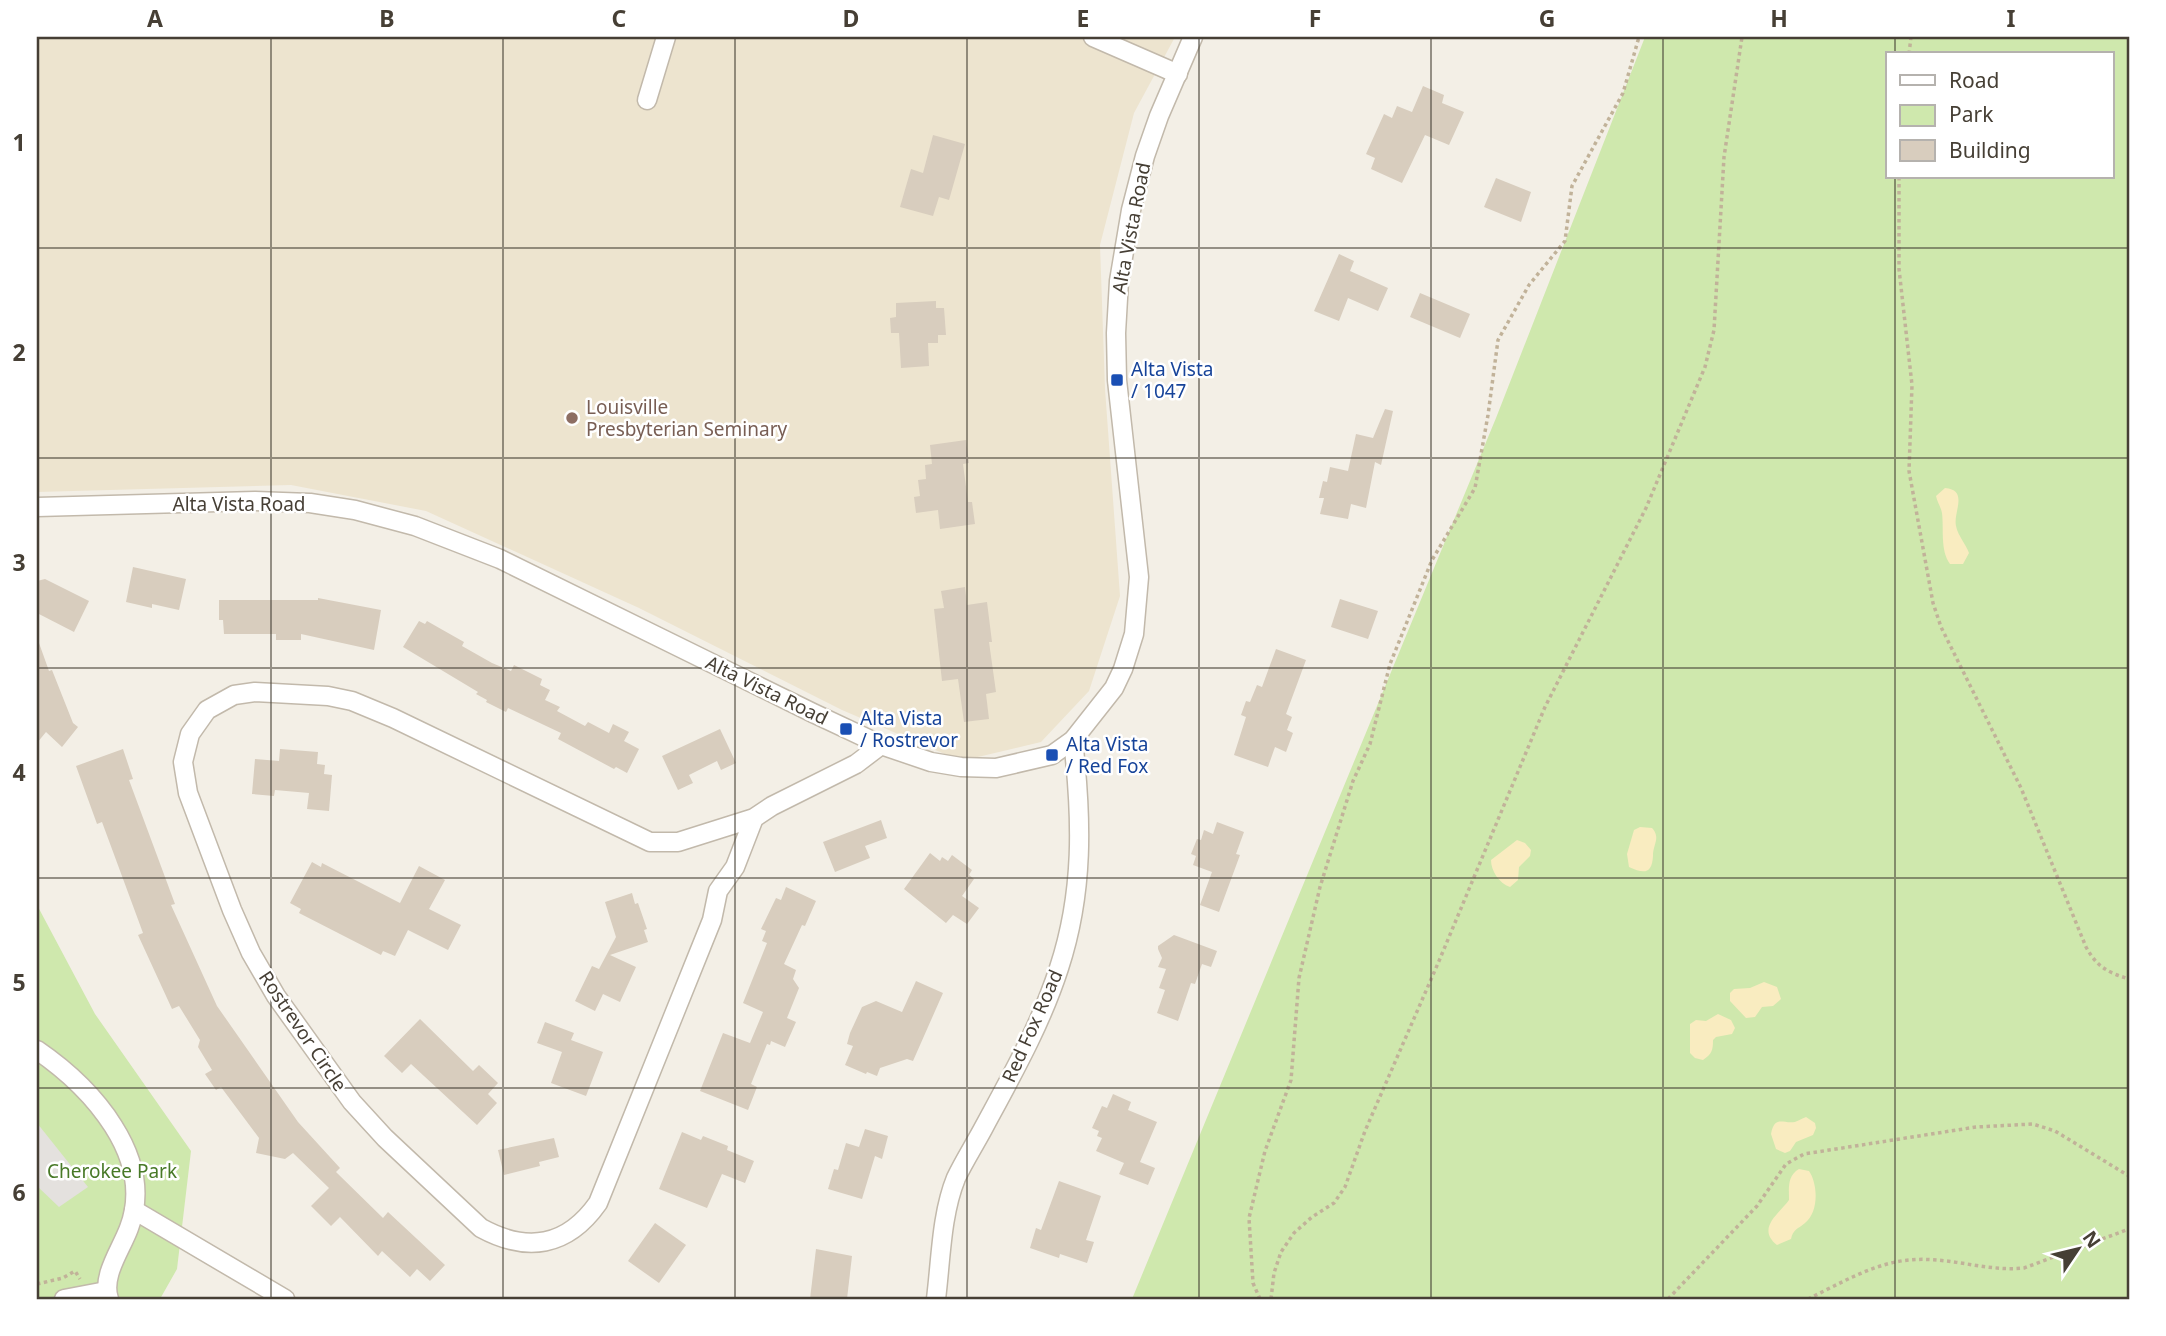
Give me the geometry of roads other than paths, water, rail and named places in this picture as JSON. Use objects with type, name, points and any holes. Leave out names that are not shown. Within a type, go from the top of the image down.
[{"type":"street","points":[[648,100],[666,37]]},
{"type":"street","points":[[1093,37],[1178,74]]},
{"type":"street","name":"Alta Vista Road","points":[[37,507],[255,501],[310,503],[355,510],[415,526],[500,559],[881,745],[931,762],[961,767],[996,768],[1052,755],[1073,740],[1114,688],[1134,634],[1139,577],[1117,380],[1119,281],[1145,156],[1159,116],[1194,37]]},
{"type":"street","name":"Rostrevor Circle","points":[[754,818],[735,867],[718,891],[712,920],[598,1203],[577,1226],[565,1234],[542,1242],[519,1243],[500,1238],[481,1228],[385,1138],[352,1102],[275,996],[251,954],[232,909],[188,793],[183,762],[190,734],[207,710],[234,695],[297,692],[352,701],[393,718],[650,842],[678,842],[754,818],[772,806],[856,764],[881,745]]},
{"type":"street","name":"Red Fox Road","points":[[936,1299],[947,1209],[956,1179],[1044,1010],[1060,967],[1074,911],[1079,874],[1080,804],[1073,740]]},
{"type":"street","points":[[37,1050],[52,1060],[90,1097],[112,1124],[123,1142],[134,1174],[136,1192],[131,1224],[109,1274],[108,1295],[66,1299]]},
{"type":"street","points":[[134,1210],[285,1299]]},
{"type":"place","name":"Alta Vista / 1047","points":[[1117,380]]},
{"type":"place","name":"Louisville Presbyterian Seminary","points":[[572,418]]},
{"type":"place","name":"Alta Vista / Rostrevor","points":[[846,729]]},
{"type":"place","name":"Alta Vista / Red Fox","points":[[1052,755]]},
{"type":"park label","name":"Cherokee Park","points":[[112,1171]]}]
